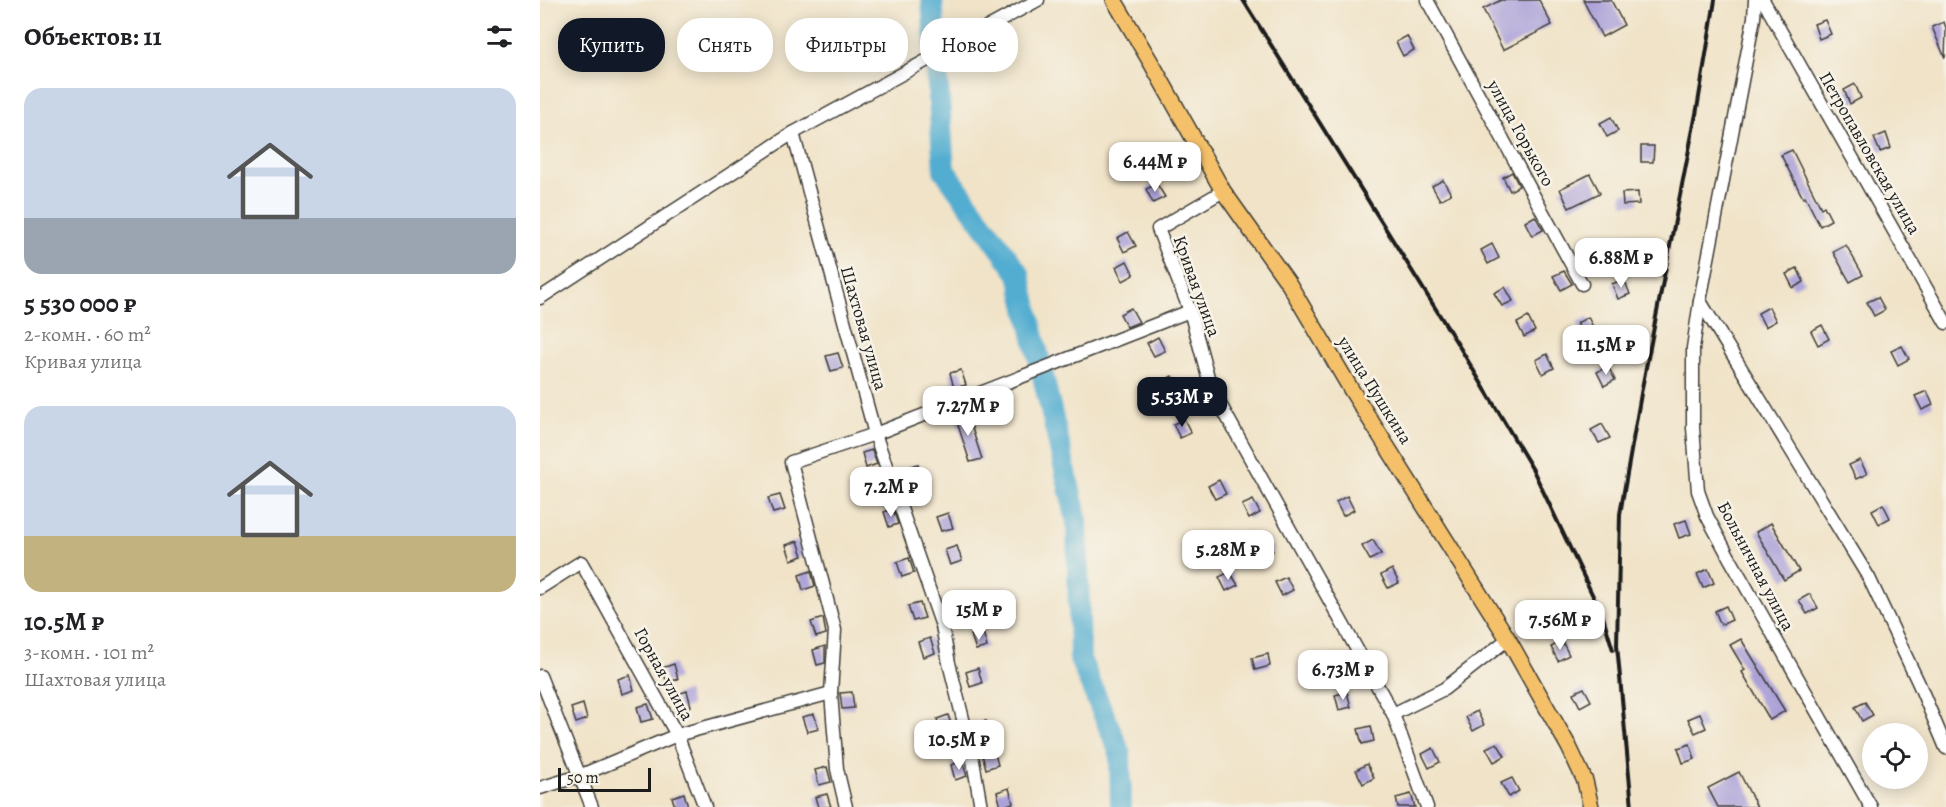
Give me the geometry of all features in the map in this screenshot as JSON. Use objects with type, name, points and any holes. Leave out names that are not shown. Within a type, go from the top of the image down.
[{"type":"main road","name":"улица Пушкина","points":[[1114,0],[1223,191],[1289,284],[1352,392],[1509,639],[1569,747],[1585,781],[1591,807]]},
{"type":"street","points":[[540,298],[793,133],[1038,0]]},
{"type":"street","name":"улица Горького","points":[[1427,0],[1582,284]]},
{"type":"street","name":"Больничная улица","points":[[1755,0],[1752,29],[1693,348],[1693,429],[1698,491],[1707,516],[1729,557],[1871,807]]},
{"type":"street","name":"Петропавловская улица","points":[[1763,0],[1946,323]]},
{"type":"street","name":"Шахтовая улица","points":[[793,133],[875,434],[942,626],[972,755],[981,807]]},
{"type":"street","name":"Кривая улица","points":[[1223,191],[1158,229],[1190,311],[1211,388],[1393,714],[1427,807]]},
{"type":"street","points":[[1700,301],[1869,578],[1919,684],[1946,748]]},
{"type":"street","points":[[846,807],[837,769],[831,693],[835,630],[791,462],[875,434],[1190,311]]},
{"type":"street","name":"Горная улица","points":[[540,588],[581,562],[677,735],[705,807]]},
{"type":"street","points":[[1393,714],[1444,689],[1509,639]]},
{"type":"street","points":[[540,676],[592,807]]},
{"type":"street","points":[[540,788],[579,776],[677,735],[831,693]]},
{"type":"building","points":[[1501,0],[1539,0],[1552,25],[1503,50],[1483,9]]},
{"type":"building","points":[[1583,0],[1611,0],[1624,25],[1602,37]]},
{"type":"building","points":[[1825,20],[1831,34],[1819,39],[1814,24]]},
{"type":"building","points":[[1944,22],[1946,28],[1945,58],[1932,27]]},
{"type":"building","points":[[1407,36],[1414,50],[1403,56],[1396,42]]},
{"type":"building","points":[[1855,84],[1861,98],[1850,104],[1844,90]]},
{"type":"building","points":[[1611,117],[1618,131],[1607,137],[1600,123]]},
{"type":"building","points":[[1886,133],[1891,148],[1880,152],[1874,138]]},
{"type":"building","points":[[1641,146],[1654,146],[1653,162],[1641,162]]},
{"type":"building","points":[[1792,150],[1821,208],[1824,206],[1831,220],[1820,226],[1781,155]]},
{"type":"building","points":[[1512,172],[1519,186],[1510,191],[1503,177]]},
{"type":"building","points":[[1590,174],[1600,193],[1569,208],[1560,189]]},
{"type":"building","points":[[1443,180],[1451,194],[1440,200],[1432,186]]},
{"type":"building","points":[[1157,184],[1165,197],[1153,203],[1146,189]]},
{"type":"building","points":[[1638,192],[1639,204],[1623,205],[1622,193]]},
{"type":"building","points":[[1535,216],[1543,230],[1532,236],[1525,222]]},
{"type":"building","points":[[1128,232],[1136,246],[1124,252],[1117,238]]},
{"type":"building","points":[[1492,244],[1499,258],[1488,264],[1481,250]]},
{"type":"building","points":[[1846,245],[1863,275],[1850,282],[1833,252]]},
{"type":"building","points":[[1127,261],[1134,275],[1123,281],[1116,267]]},
{"type":"building","points":[[1797,268],[1804,282],[1793,288],[1786,274]]},
{"type":"building","points":[[1564,271],[1572,284],[1561,290],[1553,276]]},
{"type":"building","points":[[1624,279],[1630,294],[1618,299],[1612,284]]},
{"type":"building","points":[[1505,287],[1513,301],[1502,306],[1494,293]]},
{"type":"building","points":[[1878,297],[1885,310],[1874,316],[1867,302]]},
{"type":"building","points":[[1769,307],[1776,321],[1765,327],[1758,313]]},
{"type":"building","points":[[1131,308],[1139,322],[1127,327],[1120,314]]},
{"type":"building","points":[[1528,317],[1535,331],[1524,337],[1517,323]]},
{"type":"building","points":[[1588,317],[1595,331],[1584,337],[1577,323]]},
{"type":"building","points":[[1822,325],[1829,339],[1818,345],[1811,331]]},
{"type":"building","points":[[1158,337],[1165,351],[1154,356],[1147,343]]},
{"type":"building","points":[[1902,346],[1909,359],[1898,365],[1891,351]]},
{"type":"building","points":[[838,353],[843,368],[831,371],[826,356]]},
{"type":"building","points":[[1547,354],[1554,368],[1543,374],[1536,360]]},
{"type":"building","points":[[1608,366],[1615,380],[1604,386],[1597,372]]},
{"type":"building","points":[[961,370],[966,385],[954,388],[950,373]]},
{"type":"building","points":[[1172,376],[1179,390],[1168,396],[1161,382]]},
{"type":"building","points":[[1927,391],[1933,405],[1922,410],[1915,396]]},
{"type":"building","points":[[967,413],[982,459],[970,462],[955,416]]},
{"type":"building","points":[[1184,419],[1191,433],[1180,438],[1173,424]]},
{"type":"building","points":[[1602,424],[1610,438],[1599,443],[1591,430]]},
{"type":"building","points":[[872,450],[877,464],[866,468],[862,453]]},
{"type":"building","points":[[1860,460],[1867,474],[1856,479],[1849,465]]},
{"type":"building","points":[[918,464],[923,479],[911,483],[906,468]]},
{"type":"building","points":[[1219,480],[1226,494],[1215,499],[1208,486]]},
{"type":"building","points":[[780,495],[785,510],[773,513],[768,498]]},
{"type":"building","points":[[1347,496],[1354,510],[1343,516],[1336,502]]},
{"type":"building","points":[[1253,500],[1260,513],[1249,519],[1242,505]]},
{"type":"building","points":[[1883,504],[1890,518],[1879,524],[1872,510]]},
{"type":"building","points":[[893,509],[898,524],[889,527],[884,512]]},
{"type":"building","points":[[948,513],[953,528],[941,531],[936,517]]},
{"type":"building","points":[[1686,520],[1691,534],[1679,538],[1674,524]]},
{"type":"building","points":[[1771,523],[1799,571],[1784,580],[1756,532]]},
{"type":"building","points":[[1266,537],[1273,551],[1262,557],[1255,543]]},
{"type":"building","points":[[1373,540],[1381,554],[1370,560],[1362,546]]},
{"type":"building","points":[[798,541],[803,556],[791,560],[786,545]]},
{"type":"building","points":[[957,546],[962,561],[950,565],[945,550]]},
{"type":"building","points":[[909,558],[914,573],[902,577],[897,562]]},
{"type":"building","points":[[1392,569],[1399,583],[1388,588],[1381,575]]},
{"type":"building","points":[[1708,569],[1714,583],[1703,588],[1697,574]]},
{"type":"building","points":[[811,571],[815,586],[803,590],[799,575]]},
{"type":"building","points":[[1230,572],[1238,585],[1226,591],[1219,577]]},
{"type":"building","points":[[1286,577],[1293,590],[1282,596],[1275,582]]},
{"type":"building","points":[[1810,594],[1818,608],[1807,614],[1799,600]]},
{"type":"building","points":[[920,603],[925,618],[913,621],[908,606]]},
{"type":"building","points":[[1726,606],[1732,620],[1721,625],[1715,611]]},
{"type":"building","points":[[823,618],[826,634],[816,637],[811,622]]},
{"type":"building","points":[[983,632],[987,647],[976,650],[971,635]]},
{"type":"building","points":[[930,638],[935,653],[923,657],[918,642]]},
{"type":"building","points":[[1741,639],[1785,711],[1770,720],[1742,672],[1745,670],[1730,645]]},
{"type":"building","points":[[1562,641],[1569,655],[1558,661],[1551,647]]},
{"type":"building","points":[[825,646],[825,663],[817,665],[813,650]]},
{"type":"building","points":[[1268,654],[1270,666],[1255,670],[1252,658]]},
{"type":"building","points":[[674,664],[678,679],[667,683],[662,668]]},
{"type":"building","points":[[978,668],[982,683],[970,687],[966,672]]},
{"type":"building","points":[[630,675],[634,690],[622,694],[618,679]]},
{"type":"building","points":[[1584,688],[1591,701],[1580,707],[1573,693]]},
{"type":"building","points":[[687,691],[691,706],[679,710],[675,695]]},
{"type":"building","points":[[852,692],[854,708],[842,709],[840,693]]},
{"type":"building","points":[[1347,692],[1351,707],[1339,710],[1335,695]]},
{"type":"building","points":[[1865,702],[1873,715],[1862,721],[1855,707]]},
{"type":"building","points":[[583,704],[587,719],[576,723],[571,708]]},
{"type":"building","points":[[648,704],[653,719],[641,722],[637,707]]},
{"type":"building","points":[[1477,711],[1484,725],[1473,731],[1466,717]]},
{"type":"building","points":[[814,714],[819,729],[807,732],[802,717]]},
{"type":"building","points":[[1700,714],[1706,728],[1695,733],[1688,719]]},
{"type":"building","points":[[948,715],[953,730],[941,734],[937,719]]},
{"type":"building","points":[[986,721],[998,765],[986,769],[974,724]]},
{"type":"building","points":[[1371,726],[1374,741],[1362,744],[1358,729]]},
{"type":"building","points":[[1497,743],[1505,756],[1494,762],[1486,748]]},
{"type":"building","points":[[1690,744],[1695,759],[1683,763],[1678,748]]},
{"type":"building","points":[[1433,748],[1440,762],[1429,768],[1422,754]]},
{"type":"building","points":[[962,761],[967,776],[955,780],[951,765]]},
{"type":"building","points":[[1367,764],[1374,778],[1363,784],[1356,770]]},
{"type":"building","points":[[827,767],[831,782],[819,785],[815,770]]},
{"type":"building","points":[[1739,772],[1757,807],[1718,807],[1708,788]]},
{"type":"building","points":[[1512,778],[1519,791],[1509,797],[1501,783]]},
{"type":"building","points":[[1009,788],[1013,803],[1001,807],[997,792]]},
{"type":"building","points":[[684,793],[688,807],[675,807],[672,797]]},
{"type":"building","points":[[827,794],[831,807],[818,807],[815,797]]},
{"type":"building","points":[[1411,794],[1415,807],[1398,807],[1396,798]]},
{"type":"waterway","points":[[932,0],[944,170],[1019,274],[1077,521],[1080,659],[1120,753],[1121,807]]},
{"type":"railway","points":[[1243,0],[1462,351],[1533,470],[1603,617],[1613,650]]},
{"type":"railway","points":[[1632,807],[1617,645],[1620,514],[1642,388],[1697,109],[1715,0]]}]
